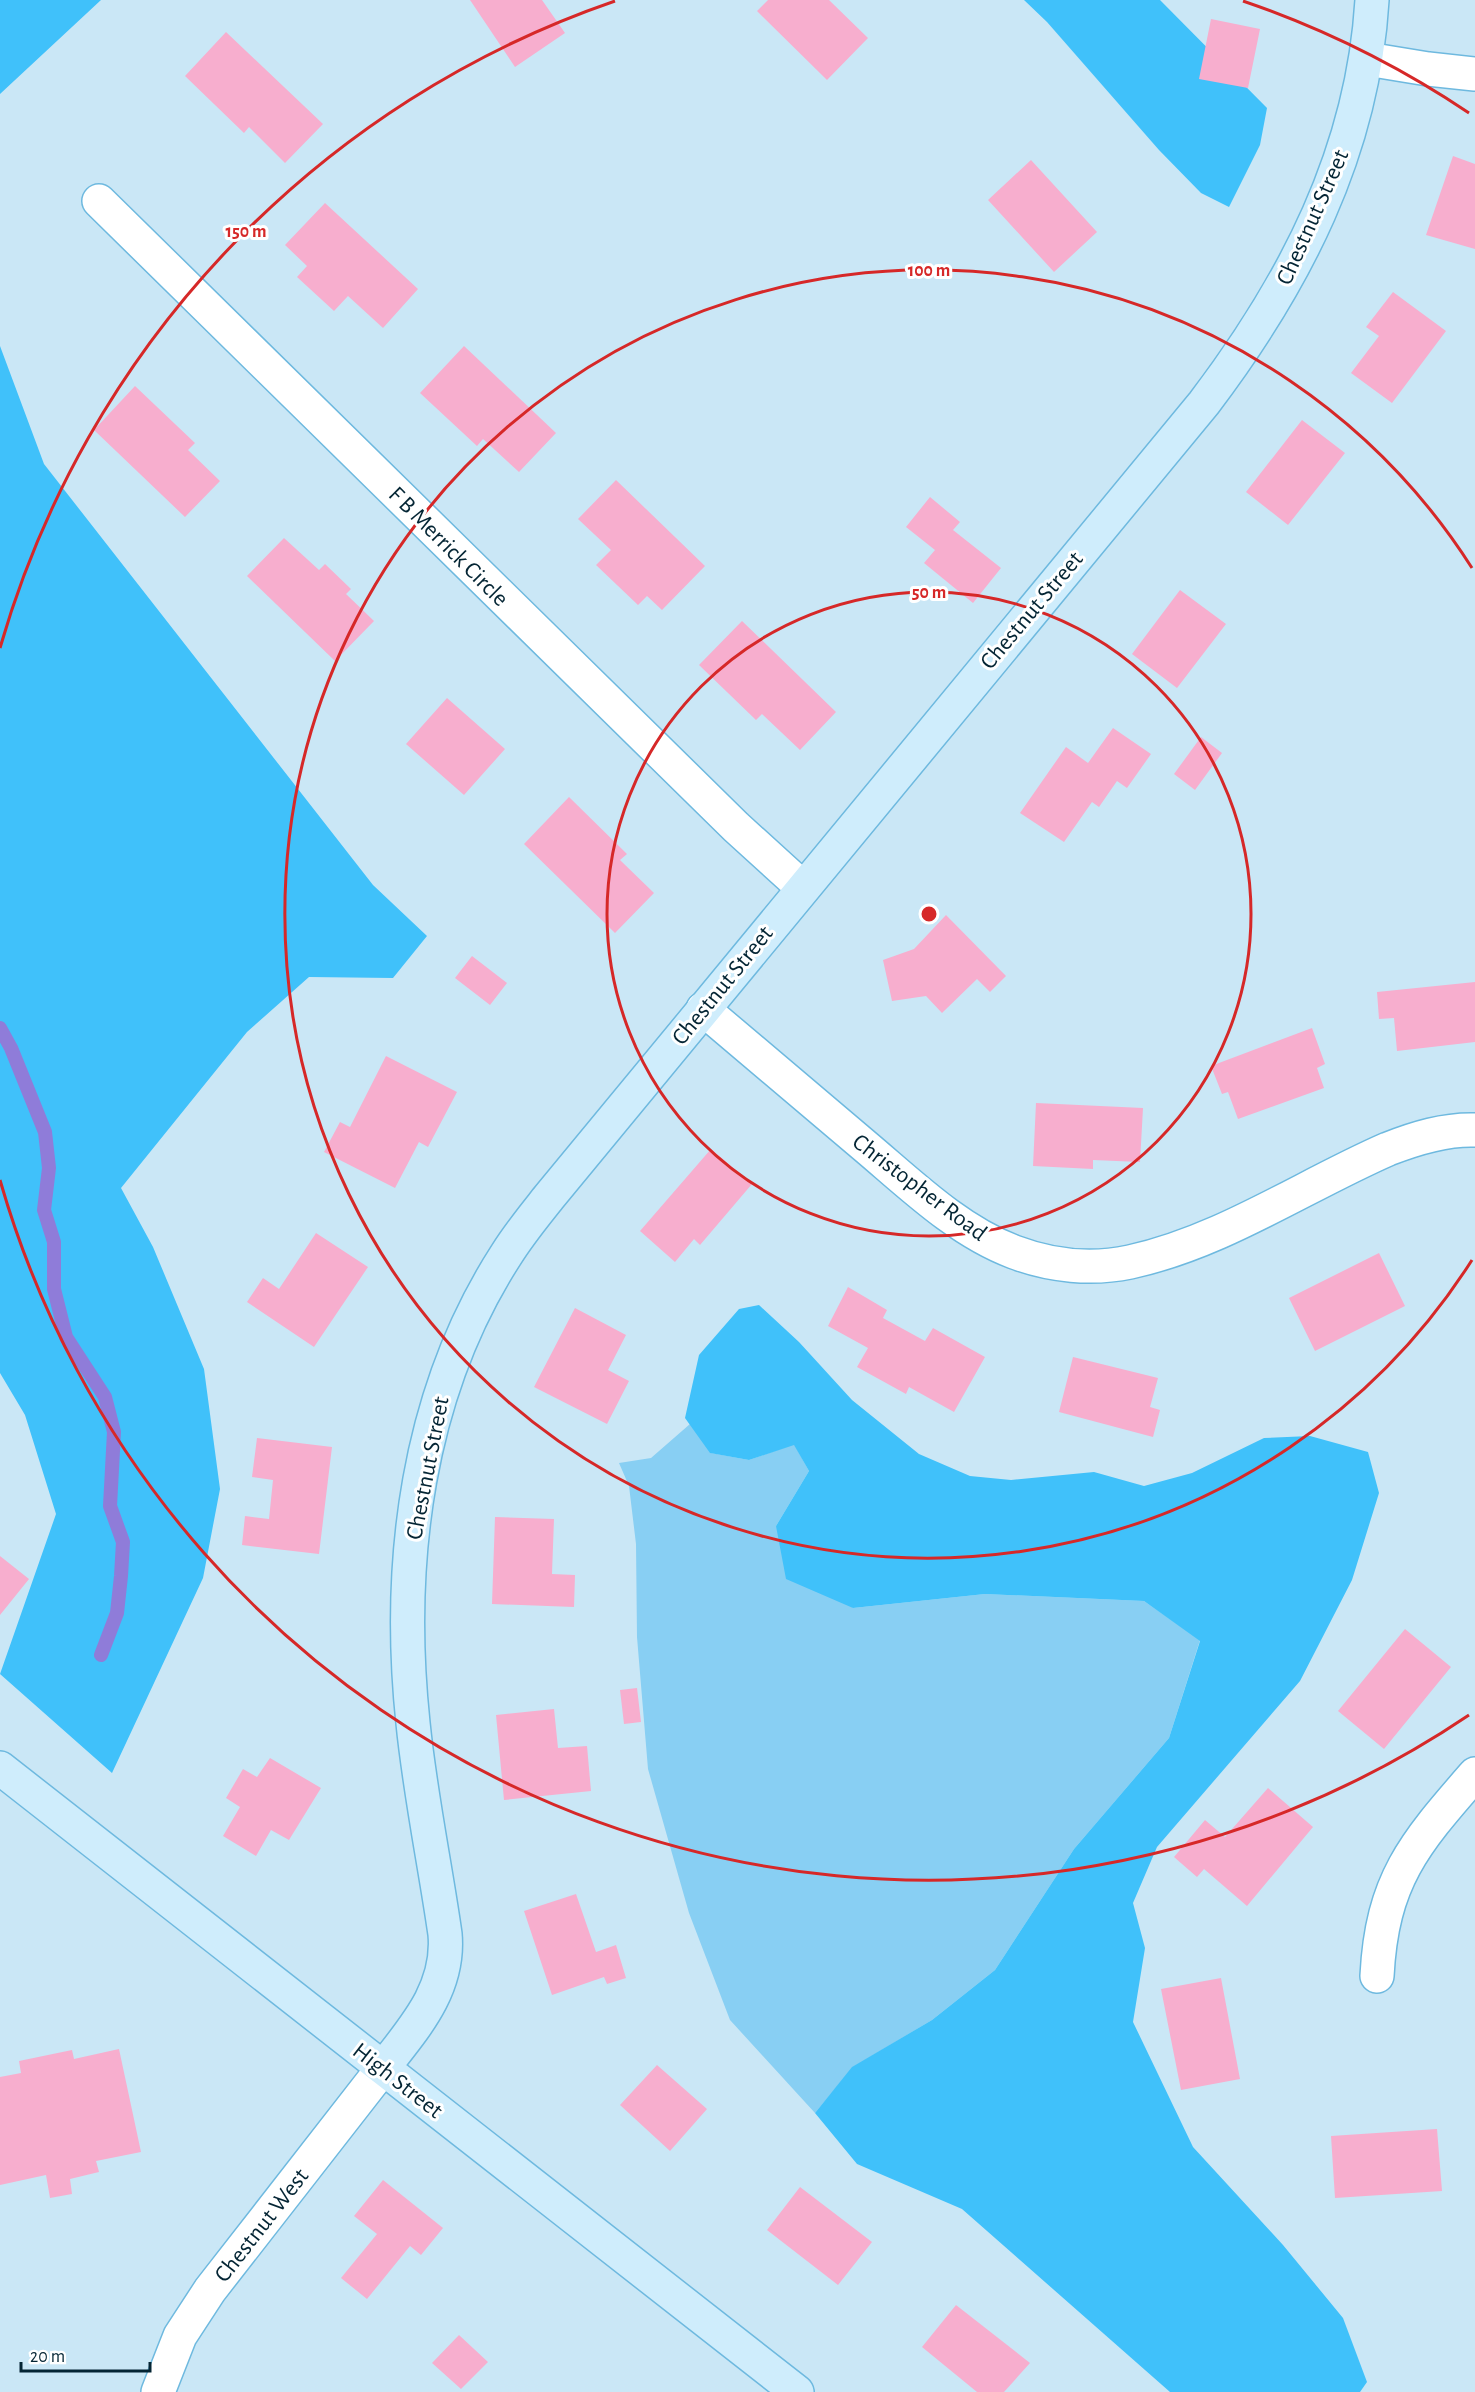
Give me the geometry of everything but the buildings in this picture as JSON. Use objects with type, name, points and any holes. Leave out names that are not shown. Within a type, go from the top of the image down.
[{"type":"main road","name":"Chestnut Street","points":[[383,2068],[431,2003],[446,1958],[445,1934],[413,1722],[408,1596],[415,1505],[431,1427],[443,1385],[471,1318],[506,1254],[549,1197],[802,887],[1204,403],[1252,337],[1294,266],[1328,194],[1359,100],[1367,59],[1372,0]]},
{"type":"main road","name":"High Street","points":[[0,1768],[797,2392]]},
{"type":"street","points":[[1367,59],[1475,74]]},
{"type":"street","name":"F B Merrick Circle","points":[[99,201],[736,827],[802,887]]},
{"type":"street","name":"Christopher Road","points":[[703,1009],[911,1186],[962,1224],[1013,1252],[1070,1265],[1100,1267],[1188,1245],[1388,1149],[1430,1135],[1475,1130]]},
{"type":"street","points":[[1377,1976],[1378,1946],[1392,1888],[1406,1861],[1422,1838],[1475,1774]]},
{"type":"street","name":"Chestnut West","points":[[158,2392],[180,2336],[210,2290],[383,2068]]},
{"type":"shaded area","points":[[0,0],[101,0],[0,94]]},
{"type":"shaded area","points":[[1024,0],[1160,0],[1267,108],[1260,145],[1229,207],[1201,193],[1159,150],[1047,22]]},
{"type":"shaded area","points":[[0,346],[44,464],[373,885],[427,936],[393,978],[309,977],[247,1032],[121,1188],[153,1247],[204,1369],[220,1489],[203,1578],[112,1773],[0,1674],[56,1514],[25,1415],[0,1373]]},
{"type":"shaded area","points":[[759,1305],[799,1342],[852,1400],[919,1454],[970,1476],[1011,1480],[1094,1472],[1144,1486],[1192,1473],[1264,1438],[1310,1436],[1368,1452],[1379,1493],[1352,1580],[1300,1681],[1157,1847],[1133,1903],[1145,1948],[1133,2022],[1193,2147],[1283,2245],[1343,2318],[1367,2382],[1360,2392],[1170,2392],[962,2209],[857,2164],[815,2113],[852,2067],[932,2020],[995,1970],[1074,1849],[1169,1738],[1200,1641],[1144,1601],[985,1594],[853,1608],[786,1579],[776,1526],[809,1471],[794,1445],[749,1460],[710,1453],[685,1418],[699,1355],[739,1309]]},
{"type":"shaded area","points":[[690,1424],[711,1453],[749,1460],[794,1444],[809,1471],[776,1526],[853,1608],[985,1594],[1144,1601],[1200,1640],[1169,1738],[1074,1849],[995,1970],[932,2020],[853,2067],[815,2113],[730,2020],[689,1913],[648,1769],[637,1637],[636,1544],[629,1486],[619,1463],[651,1458]]},
{"type":"waterway","points":[[0,1028],[11,1048],[45,1132],[49,1168],[44,1210],[54,1242],[54,1289],[66,1337],[105,1397],[114,1432],[110,1506],[123,1542],[117,1613],[101,1655]]}]
